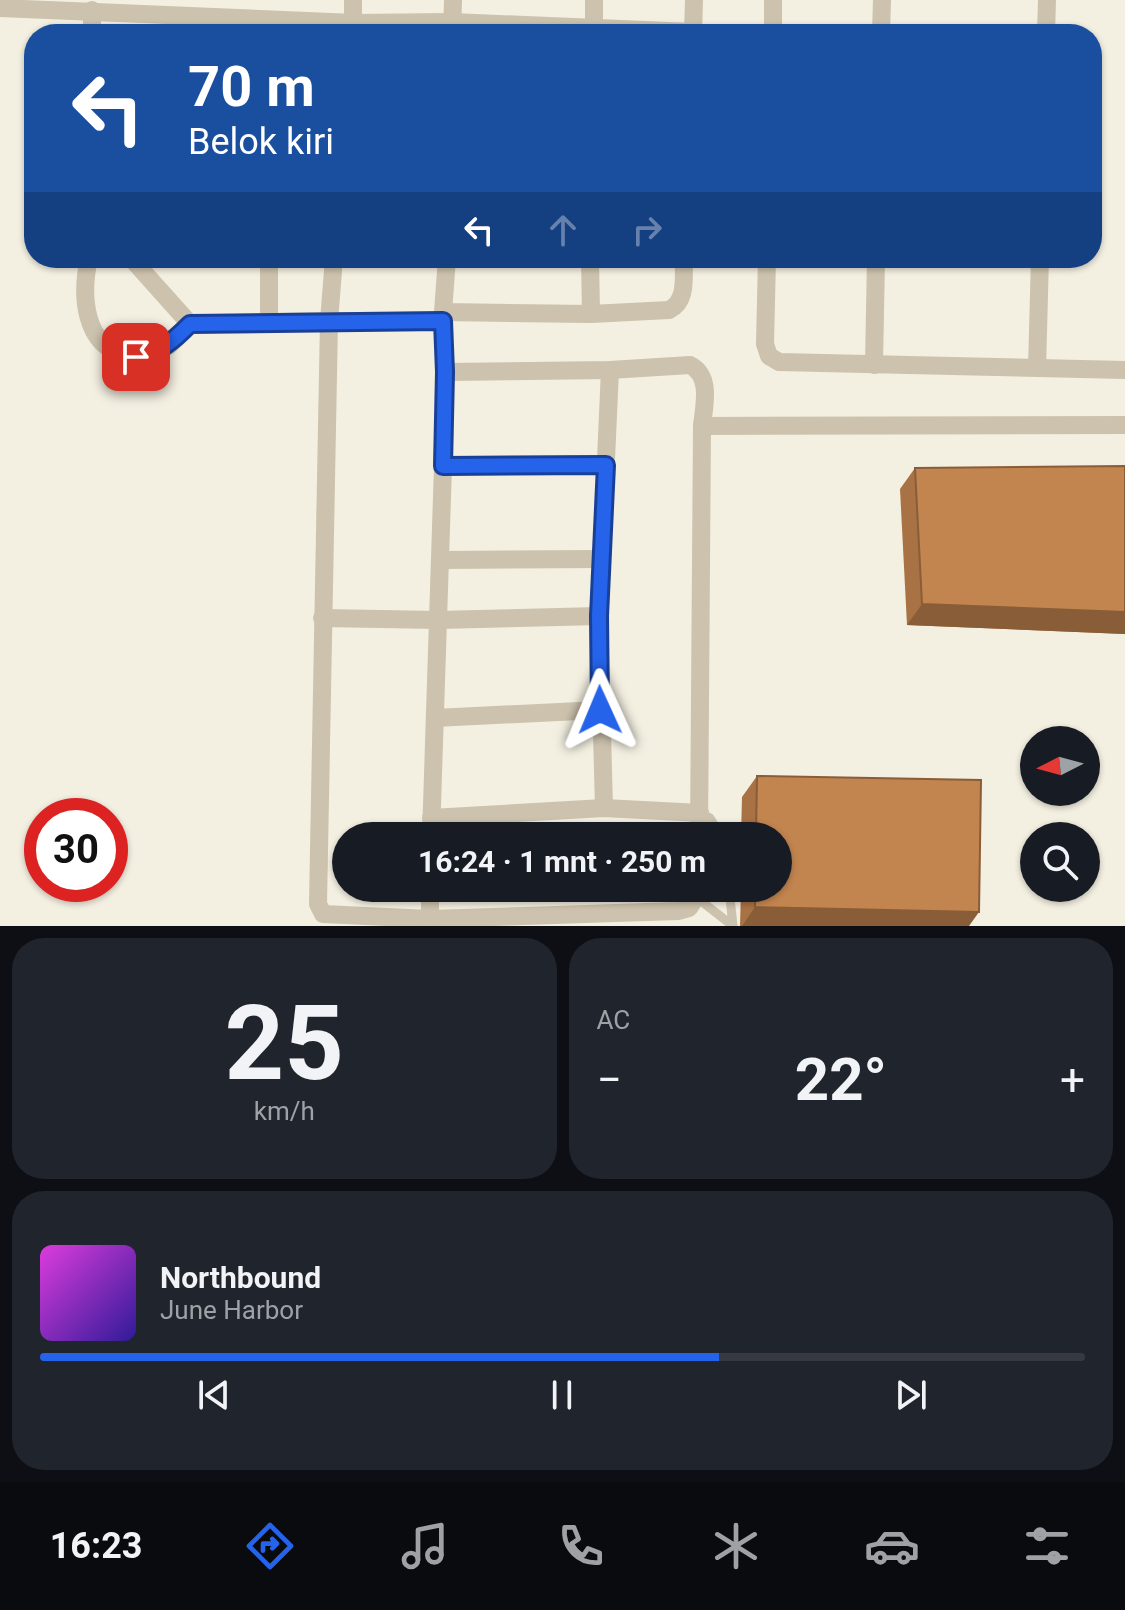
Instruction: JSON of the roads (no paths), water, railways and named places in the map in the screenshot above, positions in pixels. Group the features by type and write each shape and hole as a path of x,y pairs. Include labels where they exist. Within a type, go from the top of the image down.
{"street":[{"path":"353,0 353,24"},
{"path":"452,24 453,0"},
{"path":"594,0 595,24"},
{"path":"693,24 694,0"},
{"path":"773,0 773,24"},
{"path":"881,24 882,0"},
{"path":"1046,24 1047,0"},
{"path":"0,8 92,10 245,24"},
{"path":"92,10 92,24"},
{"path":"88,268 87,314 92,330 108,348 136,357 154,354 168,346 190,324 443,321 445,372 441,560 431,822"},
{"path":"140,268 190,324"},
{"path":"269,268 269,323"},
{"path":"333,268 329,321 322,618 320,909 327,916 430,919 678,911 689,908 692,902"},
{"path":"446,268 443,312 591,314 675,308 683,291 684,268"},
{"path":"590,268 591,314"},
{"path":"767,268 765,344 769,356 779,362 1125,370"},
{"path":"874,365 876,268"},
{"path":"1037,368 1040,268"},
{"path":"445,372 695,367 705,385 702,426 700,822"},
{"path":"604,808 599,616 610,370"},
{"path":"702,426 1125,425"},
{"path":"443,466 606,465"},
{"path":"441,560 602,559"},
{"path":"322,618 438,620 599,616"},
{"path":"435,718 600,710"},
{"path":"477,822 604,808 700,813"},
{"path":"430,902 430,919"}],"lane":[{"path":"700,813 712,822"},
{"path":"706,902 733,926 730,902"}]}
